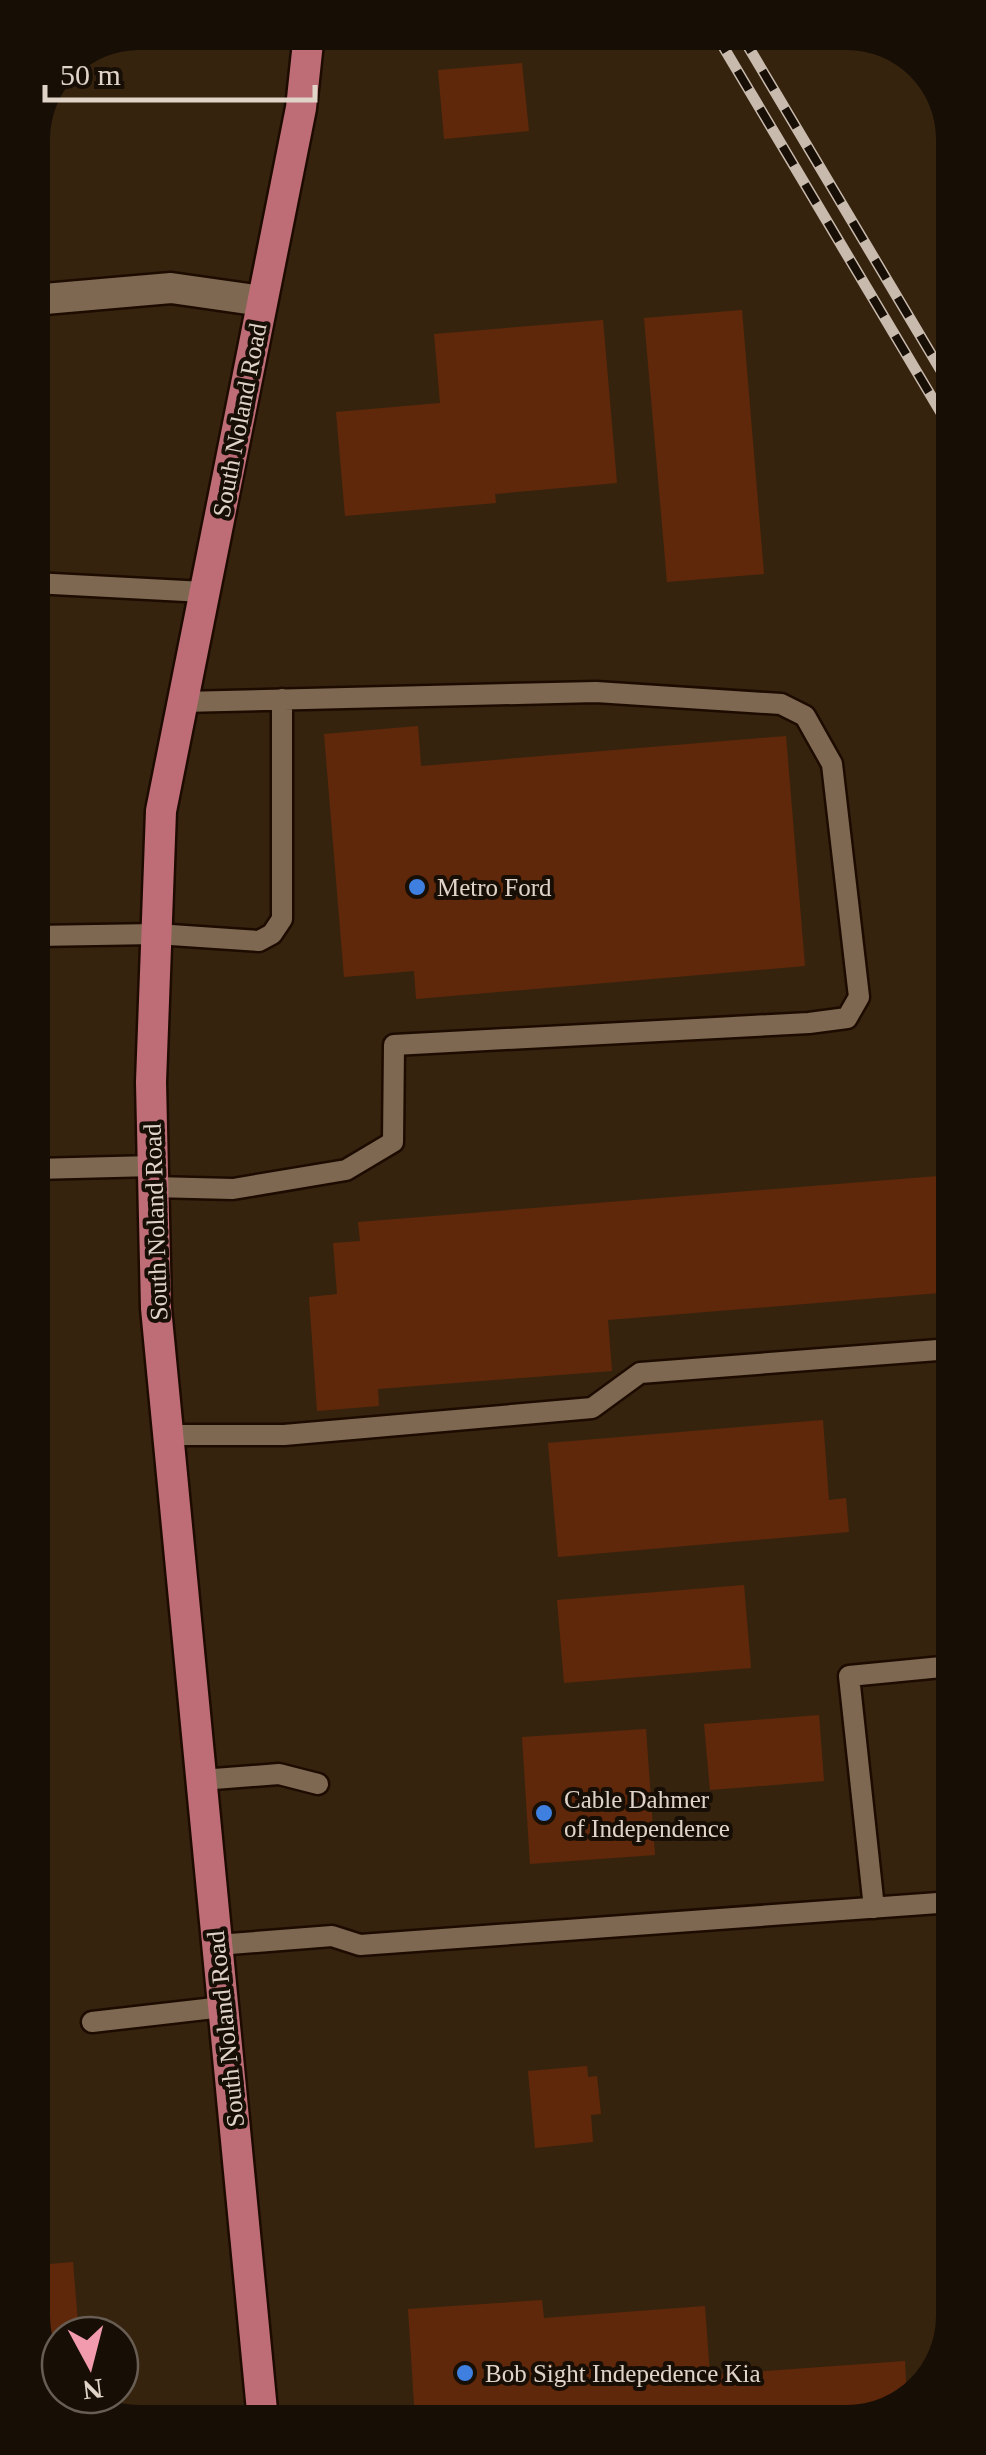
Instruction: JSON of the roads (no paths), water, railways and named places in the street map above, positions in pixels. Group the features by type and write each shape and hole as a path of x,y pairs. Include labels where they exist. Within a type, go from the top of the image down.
{"main road":[{"name":"South Noland Road","path":"260,2405 156,1308 153,1176 156,934 161,811 300,108 307,50"}],"street":[{"path":"50,299 171,288 262,301"}],"lane":[{"path":"50,584 204,592"},
{"path":"50,1170 153,1176 233,1189 346,1170 393,1142 394,1046 809,1023 847,1018 859,997 832,764 804,716 782,704 596,692 182,702"},
{"path":"50,936 156,934 259,940 272,934 282,919 282,699"},
{"path":"169,1435 284,1435 592,1408 640,1373 936,1349"},
{"path":"874,1908 849,1676 936,1668"},
{"path":"201,1780 279,1774 318,1784"},
{"path":"217,1945 332,1936 360,1945 936,1903"},
{"path":"92,2022 223,2006"}],"railway":[{"path":"725,50 936,404"},
{"path":"750,50 936,362"}],"place":[{"name":"Metro Ford","path":"417,887"},
{"name":"Cable Dahmer of Independence","path":"544,1813"},
{"name":"Bob Sight Indepedence Kia","path":"465,2373"}]}
